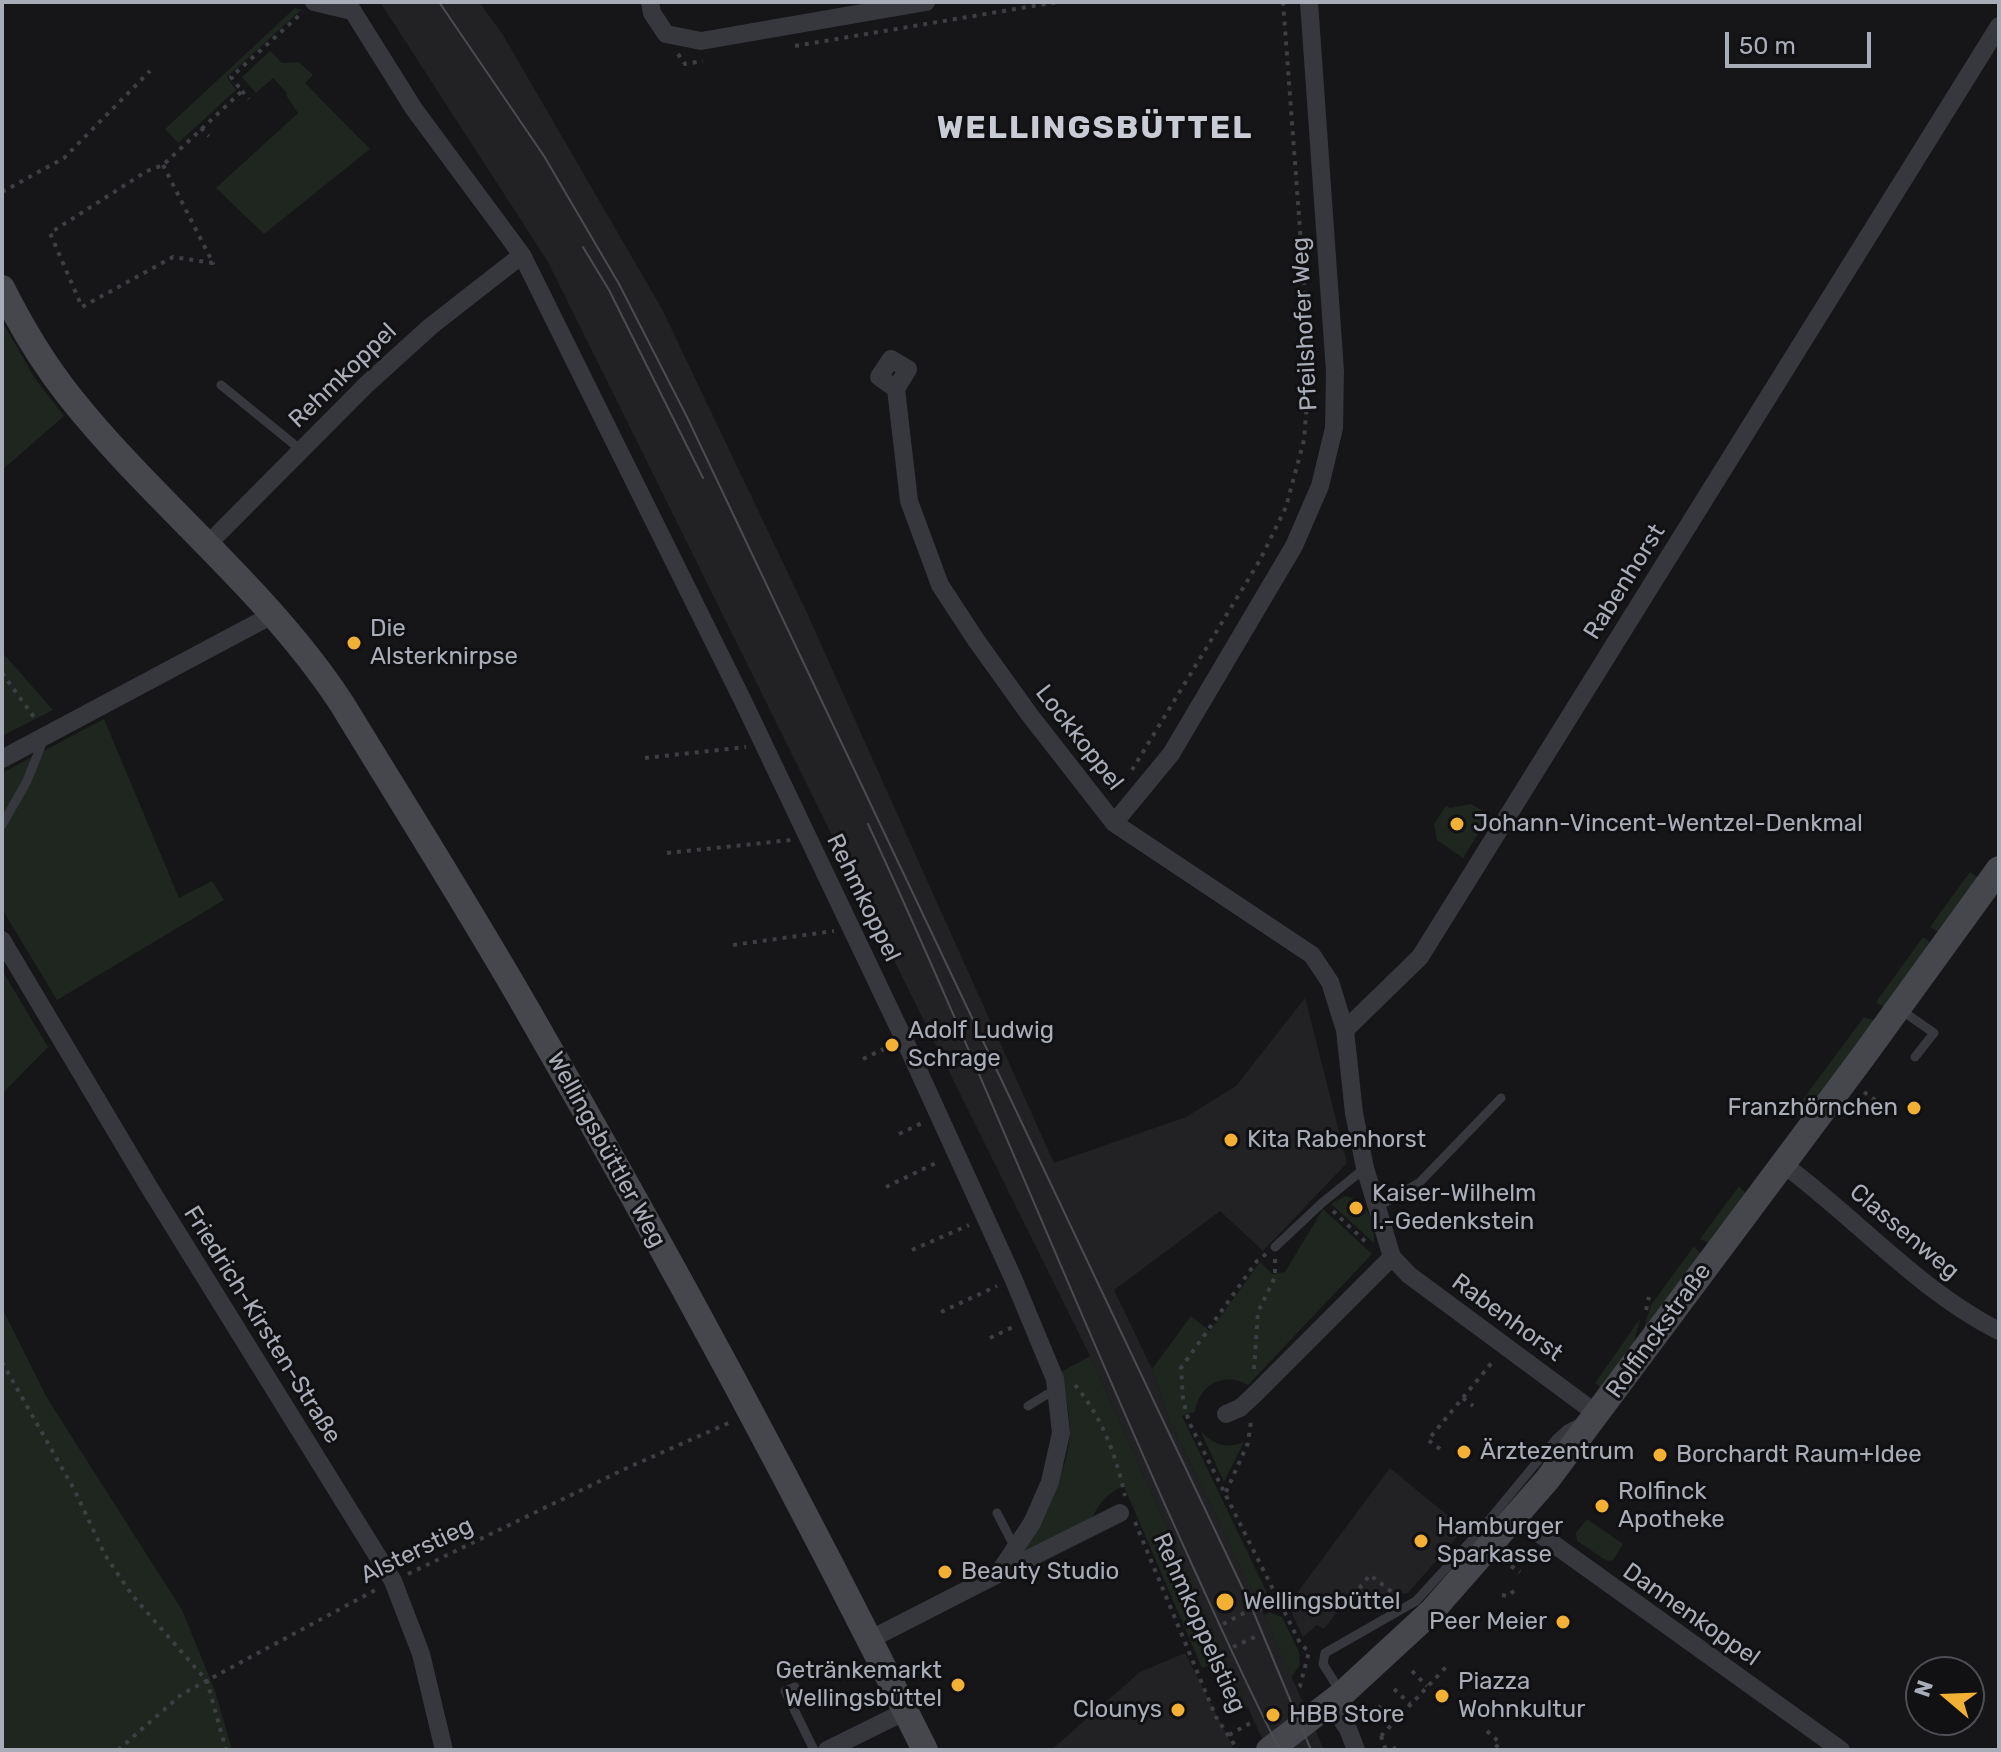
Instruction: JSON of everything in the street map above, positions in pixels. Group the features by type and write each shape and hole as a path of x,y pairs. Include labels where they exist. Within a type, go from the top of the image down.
{"main road":[{"name":"Wellingsbüttler Weg","path":"2,288 31,341 69,396 130,465 274,614 335,693 502,968 607,1150 750,1413 925,1750"},
{"name":"Rolfinckstraße","path":"1269,1750 1392,1649 1450,1592 1516,1517 1597,1414 1999,869"}],"street":[{"name":"Rehmkoppel","path":"314,2 349,6 414,109 522,255 764,745 904,1039 1013,1278 1051,1370 1061,1433 1050,1482 1032,1523 998,1574"},
{"path":"650,2 652,13 666,34 701,41 925,2"},
{"name":"Pfeilshofer Weg","path":"1114,823 1171,754 1294,546 1320,486 1334,428 1335,371 1309,2"},
{"name":"Rabenhorst","path":"1345,1030 1420,957 1999,26"},
{"name":"Rehmkoppel","path":"208,544 431,326 522,255"},
{"name":"Lockkoppel","path":"896,389 909,501 940,585 1029,714 1114,823 1312,955 1330,982 1345,1030"},
{"path":"2,759 274,614"},
{"name":"Friedrich-Kirsten-Straße","path":"2,940 149,1187 393,1581 421,1654 444,1750"},
{"path":"1226,1414 1240,1408 1253,1396 1390,1259 1365,1168 1354,1113 1345,1030"},
{"name":"Classenweg","path":"1783,1164 1939,1295 1972,1318 1999,1331"},
{"name":"Rabenhorst","path":"1390,1259 1597,1414"},
{"name":"Rehmkoppel","path":"869,1640 1127,1511"},
{"name":"Dannenkoppel","path":"1516,1517 1841,1750"},
{"path":"1336,1698 1356,1750"},
{"path":"827,1750 906,1711"}],"lane":[{"path":"221,385 301,450"},
{"path":"2,825 27,781 46,735"},
{"path":"1898,1008 1934,1033 1915,1057"},
{"path":"1377,1207 1419,1183 1501,1098"},
{"path":"1275,1247 1365,1168"},
{"path":"1028,1406 1056,1389"},
{"path":"1407,1607 1480,1531 1556,1439 1567,1429 1597,1414"},
{"path":"997,1513 1015,1548"},
{"path":"1336,1698 1323,1664 1325,1653 1387,1616 1450,1592"},
{"path":"795,1687 785,1691 814,1750"}],"path":[{"path":"249,99 231,77 314,2"},
{"path":"1128,776 1260,560 1286,507 1304,440 1310,364 1283,2"},
{"path":"2,192 64,158 150,71"},
{"path":"163,165 213,263 173,257 82,307 50,233 147,171 163,165 242,91"},
{"path":"201,128 209,136"},
{"path":"2,673 46,735"},
{"path":"645,758 764,745"},
{"path":"667,853 808,838"},
{"path":"733,945 852,929"},
{"path":"863,1059 904,1039"},
{"path":"1864,1092 1882,1105"},
{"path":"899,1134 939,1115"},
{"path":"886,1187 956,1153"},
{"path":"1323,1202 1390,1259"},
{"path":"912,1250 985,1217"},
{"path":"1226,1492 1248,1443 1258,1312 1275,1277 1275,1247"},
{"path":"1275,1247 1257,1261 1181,1368 1183,1400 1189,1422 1277,1599 1300,1643 1309,1652 1300,1686 1296,1690"},
{"path":"941,1312 1013,1278"},
{"path":"990,1338 1030,1320"},
{"path":"1440,1449 1428,1440 1505,1346"},
{"path":"2,1362 75,1491 105,1555 132,1595 207,1681 226,1750"},
{"name":"Rehmkoppelstieg","path":"1051,1370 1071,1379 1094,1407 1118,1465 1127,1511 1216,1717 1238,1750"},
{"path":"1463,1398 1473,1406"},
{"name":"Alsterstieg","path":"118,1750 182,1694 393,1581 627,1468 750,1413"},
{"path":"1511,1566 1520,1572"},
{"path":"1353,1596 1370,1575 1392,1592"},
{"path":"1502,1595 1508,1596 1517,1588"},
{"path":"1259,1610 1277,1599"},
{"path":"1223,1624 1246,1612"},
{"path":"1233,1647 1257,1636"},
{"path":"1381,1736 1446,1667"},
{"path":"1412,1671 1427,1686"},
{"path":"1394,1689 1410,1704"},
{"path":"1378,1706 1393,1721"},
{"path":"1229,1735 1254,1721"},
{"path":"1487,1731 1500,1743 1493,1750"},
{"path":"1370,1733 1381,1736"},
{"path":"1381,1736 1386,1750"},
{"path":"1379,1750 1383,1743"}],"shaded area":[{"path":"380,2 479,2 503,35 662,309 807,613 1054,1163 1186,1117 1236,1086 1305,998 1347,1163 1263,1251 1220,1211 1114,1290 1152,1369 1170,1421 1264,1615 1324,1750 1267,1750 1090,1356 548,262"},
{"path":"295,8 301,10 227,77 236,90 178,143 165,129"},
{"path":"270,51 282,63 299,62 313,75 305,83 370,149 264,234 216,188 298,113 287,93 273,78 256,93 242,77"},
{"path":"2,321 34,377 64,416 2,470"},
{"path":"2,652 53,710 2,736"},
{"path":"104,719 179,898 212,881 224,900 57,1000 2,909 2,773"},
{"path":"1471,804 1490,815 1463,858 1437,840 1434,824 1446,806"},
{"path":"1970,872 1977,877 1940,933 1930,927"},
{"path":"1923,937 1930,942 1886,1009 1876,1002"},
{"path":"2,970 48,1047 2,1094"},
{"path":"1864,1017 1873,1020 1874,1024 1803,1120 1792,1114"},
{"path":"1739,1186 1747,1195 1710,1244 1700,1239"},
{"path":"1345,1196 1359,1202 1368,1213 1374,1243 1331,1204"},
{"path":"1323,1209 1372,1254 1248,1385 1230,1380 1214,1383 1201,1394 1195,1412 1182,1416 1267,1593 1259,1605 1170,1421 1152,1369 1191,1316 1210,1331 1260,1262 1272,1274 1285,1272"},
{"path":"1694,1246 1701,1255 1640,1340 1651,1305"},
{"path":"2,1308 47,1398 182,1610 215,1691 232,1750 2,1750"},
{"path":"1640,1319 1633,1345 1600,1387 1595,1383"},
{"path":"1090,1356 1248,1708 1236,1706 1220,1671 1219,1661 1202,1668 1124,1486 1103,1500 1090,1522 1022,1553 1052,1495 1068,1449 1069,1418 1061,1372"},
{"path":"1200,1430 1220,1444 1244,1442 1224,1482"},
{"path":"1390,1468 1464,1529 1408,1593 1378,1598 1378,1593 1364,1595 1337,1612 1324,1629 1317,1625 1303,1637 1288,1605"},
{"path":"1587,1519 1623,1544 1613,1560 1607,1561 1577,1541 1576,1533"},
{"path":"1269,1612 1282,1617 1299,1652 1300,1665 1291,1677 1264,1615"},
{"path":"1185,1653 1233,1747 1227,1750 1051,1750 1140,1672"}],"tram line":[{"path":"439,2 544,156 619,284 687,417 1251,1606 1311,1750"},
{"path":"583,247 609,290 703,478"},
{"path":"868,824 1152,1476 1280,1750"}],"place":[{"name":"Die Alsterknirpse","path":"354,643"},
{"name":"Johann-Vincent-Wentzel-Denkmal","path":"1457,824"},
{"name":"Adolf Ludwig Schrage","path":"892,1045"},
{"name":"Franzhörnchen","path":"1914,1108"},
{"name":"Kita Rabenhorst","path":"1231,1140"},
{"name":"Kaiser-Wilhelm I.-Gedenkstein","path":"1356,1208"},
{"name":"Ärztezentrum","path":"1464,1452"},
{"name":"Borchardt Raum+Idee","path":"1660,1455"},
{"name":"Rolfinck Apotheke","path":"1602,1506"},
{"name":"Hamburger Sparkasse","path":"1421,1541"},
{"name":"Beauty Studio","path":"945,1572"},
{"name":"Wellingsbüttel","path":"1225,1602"},
{"name":"Peer Meier","path":"1563,1622"},
{"name":"Getränkemarkt Wellingsbüttel","path":"958,1685"},
{"name":"Piazza Wohnkultur","path":"1442,1696"},
{"name":"Clounys","path":"1178,1710"},
{"name":"HBB Store","path":"1273,1715"}],"district":[{"name":"WELLINGSBÜTTEL","path":"1095,129"}]}
